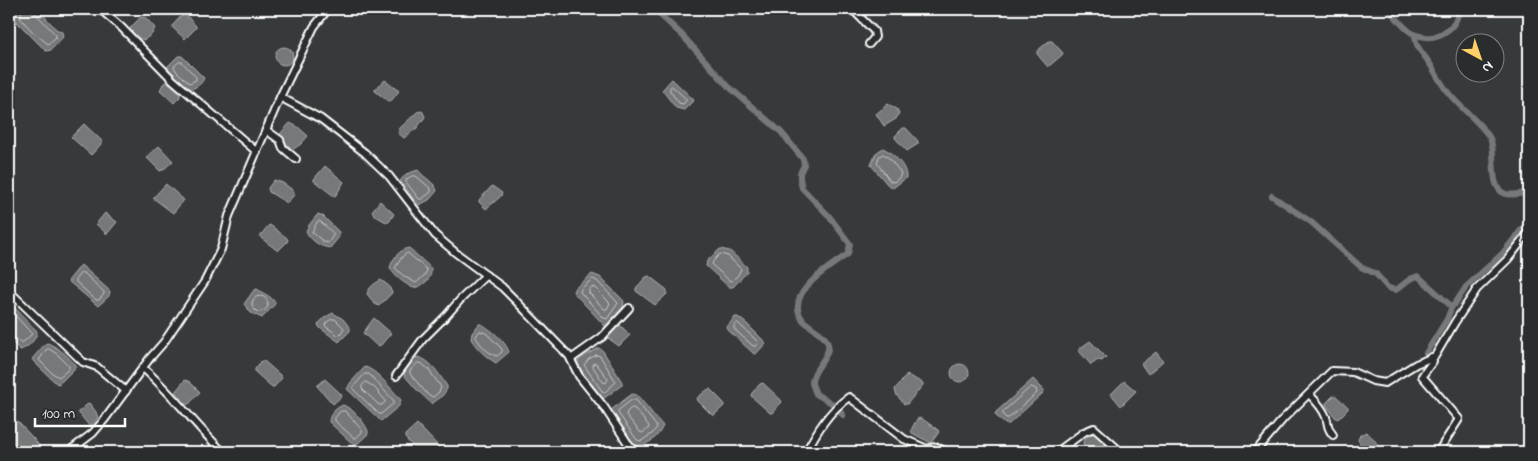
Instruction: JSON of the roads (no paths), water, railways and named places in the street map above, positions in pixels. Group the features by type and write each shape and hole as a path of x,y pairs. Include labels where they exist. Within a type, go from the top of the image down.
{"street":[{"path":"100,9 121,27 173,80 256,152"},
{"path":"68,452 93,433 169,335 205,281 221,249 229,216 280,97 314,27 328,9"},
{"path":"852,9 875,35 868,44"},
{"path":"858,15 866,9"},
{"path":"280,97 321,119 365,153 389,176 435,235 512,296 571,359 579,376 636,452"},
{"path":"266,130 280,140 286,151 296,158"},
{"path":"1256,452 1284,418 1332,371 1353,372 1373,381 1386,383 1416,364 1435,356 1477,289 1508,259 1529,232"},
{"path":"396,376 423,339 486,275"},
{"path":"9,291 83,362 97,368 126,391"},
{"path":"571,359 602,337 629,308"},
{"path":"1432,357 1433,361 1422,376 1459,420 1438,452"},
{"path":"143,368 162,384 223,452"},
{"path":"1309,394 1324,413 1327,419 1326,426 1332,435"},
{"path":"806,452 821,425 849,397 904,439 927,449 936,447 948,452"},
{"path":"1057,452 1084,432 1094,428 1121,452"}],"water":[{"path":"19,9 38,9 56,29 62,32 63,37 51,50 46,51 14,19 14,14"},
{"path":"182,15 186,15 196,26 185,39 173,28 173,25"},
{"path":"141,17 146,18 155,28 152,34 144,40 136,37 130,30"},
{"path":"1049,41 1052,41 1063,53 1048,67 1037,54 1037,51"},
{"path":"284,47 290,50 293,56 290,62 284,65 278,62 275,56 278,50"},
{"path":"178,56 182,56 204,78 198,86 188,89 167,69"},
{"path":"672,79 694,100 684,110 676,108 662,90"},
{"path":"385,80 399,91 389,102 375,91"},
{"path":"167,82 175,86 180,93 180,97 174,103 160,90 163,84"},
{"path":"888,104 897,109 899,113 896,119 884,126 876,114"},
{"path":"421,111 425,117 417,128 404,138 398,133 399,129 417,112"},
{"path":"290,123 308,136 292,150 279,135"},
{"path":"84,124 103,142 91,155 71,137"},
{"path":"903,128 906,128 918,141 918,144 907,151 895,138"},
{"path":"159,146 173,161 160,171 146,157"},
{"path":"883,148 899,160 906,173 906,178 893,188 887,184 871,165 876,153"},
{"path":"325,166 344,182 334,196 314,181"},
{"path":"418,170 434,185 437,191 429,200 419,205 400,181 406,174"},
{"path":"274,180 283,183 294,191 294,195 287,203 269,192 268,188"},
{"path":"166,184 184,200 173,213 153,198"},
{"path":"492,186 502,193 486,209 479,200"},
{"path":"380,201 394,214 389,222 374,215 372,211"},
{"path":"105,213 117,222 107,234 96,224"},
{"path":"318,214 323,216 339,232 339,237 330,248 316,242 306,231"},
{"path":"270,225 287,238 288,241 278,251 260,236"},
{"path":"409,248 431,268 429,278 420,286 413,288 400,280 390,268 397,255"},
{"path":"720,249 730,251 747,267 747,272 733,287 729,287 706,266 707,261"},
{"path":"81,265 110,291 109,296 98,306 68,281"},
{"path":"592,274 600,277 624,301 623,307 607,326 573,292"},
{"path":"649,276 667,290 667,294 655,305 636,291 636,288"},
{"path":"381,280 389,286 392,293 379,306 367,294 372,286"},
{"path":"257,289 276,303 262,318 251,313 244,304 254,290"},
{"path":"12,307 37,331 32,343 20,350 9,339 9,310"},
{"path":"333,313 343,319 350,328 350,331 339,342 318,325 324,318"},
{"path":"735,317 738,317 747,324 766,343 756,354 728,330 727,327"},
{"path":"374,318 391,333 381,345 377,346 363,333"},
{"path":"479,324 482,324 494,333 509,352 496,363 482,352 471,339 472,333"},
{"path":"619,324 630,335 619,346 608,338 608,335"},
{"path":"1090,341 1106,357 1102,361 1098,360 1091,365 1079,351"},
{"path":"48,343 64,353 76,367 57,384 32,359"},
{"path":"599,348 603,351 622,382 622,385 603,399 578,366 578,361"},
{"path":"1156,352 1163,361 1148,374 1141,364"},
{"path":"417,357 431,364 447,386 443,395 432,404 404,375 406,368"},
{"path":"261,361 264,361 282,378 274,387 255,372"},
{"path":"956,364 964,364 969,369 967,380 956,382 951,377 951,369"},
{"path":"365,367 380,376 401,400 399,406 381,421 347,389"},
{"path":"907,375 923,383 923,385 907,404 904,404 896,394 895,389"},
{"path":"325,379 342,396 333,404 317,386"},
{"path":"1033,379 1044,392 1009,424 1005,424 995,415 996,412"},
{"path":"185,380 190,382 200,392 189,404 185,404 175,392"},
{"path":"1124,381 1136,391 1121,406 1111,394"},
{"path":"763,383 782,402 772,413 751,396 760,384"},
{"path":"710,389 724,403 724,406 713,416 697,398"},
{"path":"632,394 637,395 663,426 653,439 646,444 638,446 634,444 611,410"},
{"path":"1333,396 1336,396 1348,407 1338,419 1326,405"},
{"path":"89,403 98,418 90,427 78,412"},
{"path":"343,405 351,409 358,416 368,431 368,434 355,446 329,422 333,412"},
{"path":"921,418 939,432 931,443 912,433 911,430 917,419"},
{"path":"17,421 44,452 20,452 9,439 9,427"},
{"path":"417,424 444,452 428,452 424,448 418,452 405,438 405,435"},
{"path":"1366,432 1374,439 1378,446 1377,452 1365,452 1358,440 1360,435"},
{"path":"1092,433 1101,436 1107,444 1099,452 1091,452 1083,444 1083,441"}],"waterway":[{"path":"654,9 682,35 728,86 781,132 803,159 804,165 800,173 802,188 829,216 850,244 848,254 811,282 799,300 798,310 803,320 821,334 828,344 827,353 813,378 812,383 816,394 833,404 843,415"},
{"path":"1388,9 1410,32 1429,37 1436,36 1449,29 1454,23 1459,9"},
{"path":"1415,35 1418,46 1445,88 1488,135 1493,150 1494,177 1500,190 1509,195 1529,193"},
{"path":"1272,196 1311,222 1361,267 1376,274 1388,288 1396,290 1410,279 1418,276 1451,306 1454,305 1466,287 1502,254 1529,220"},
{"path":"1426,353 1447,319 1452,306"}]}
